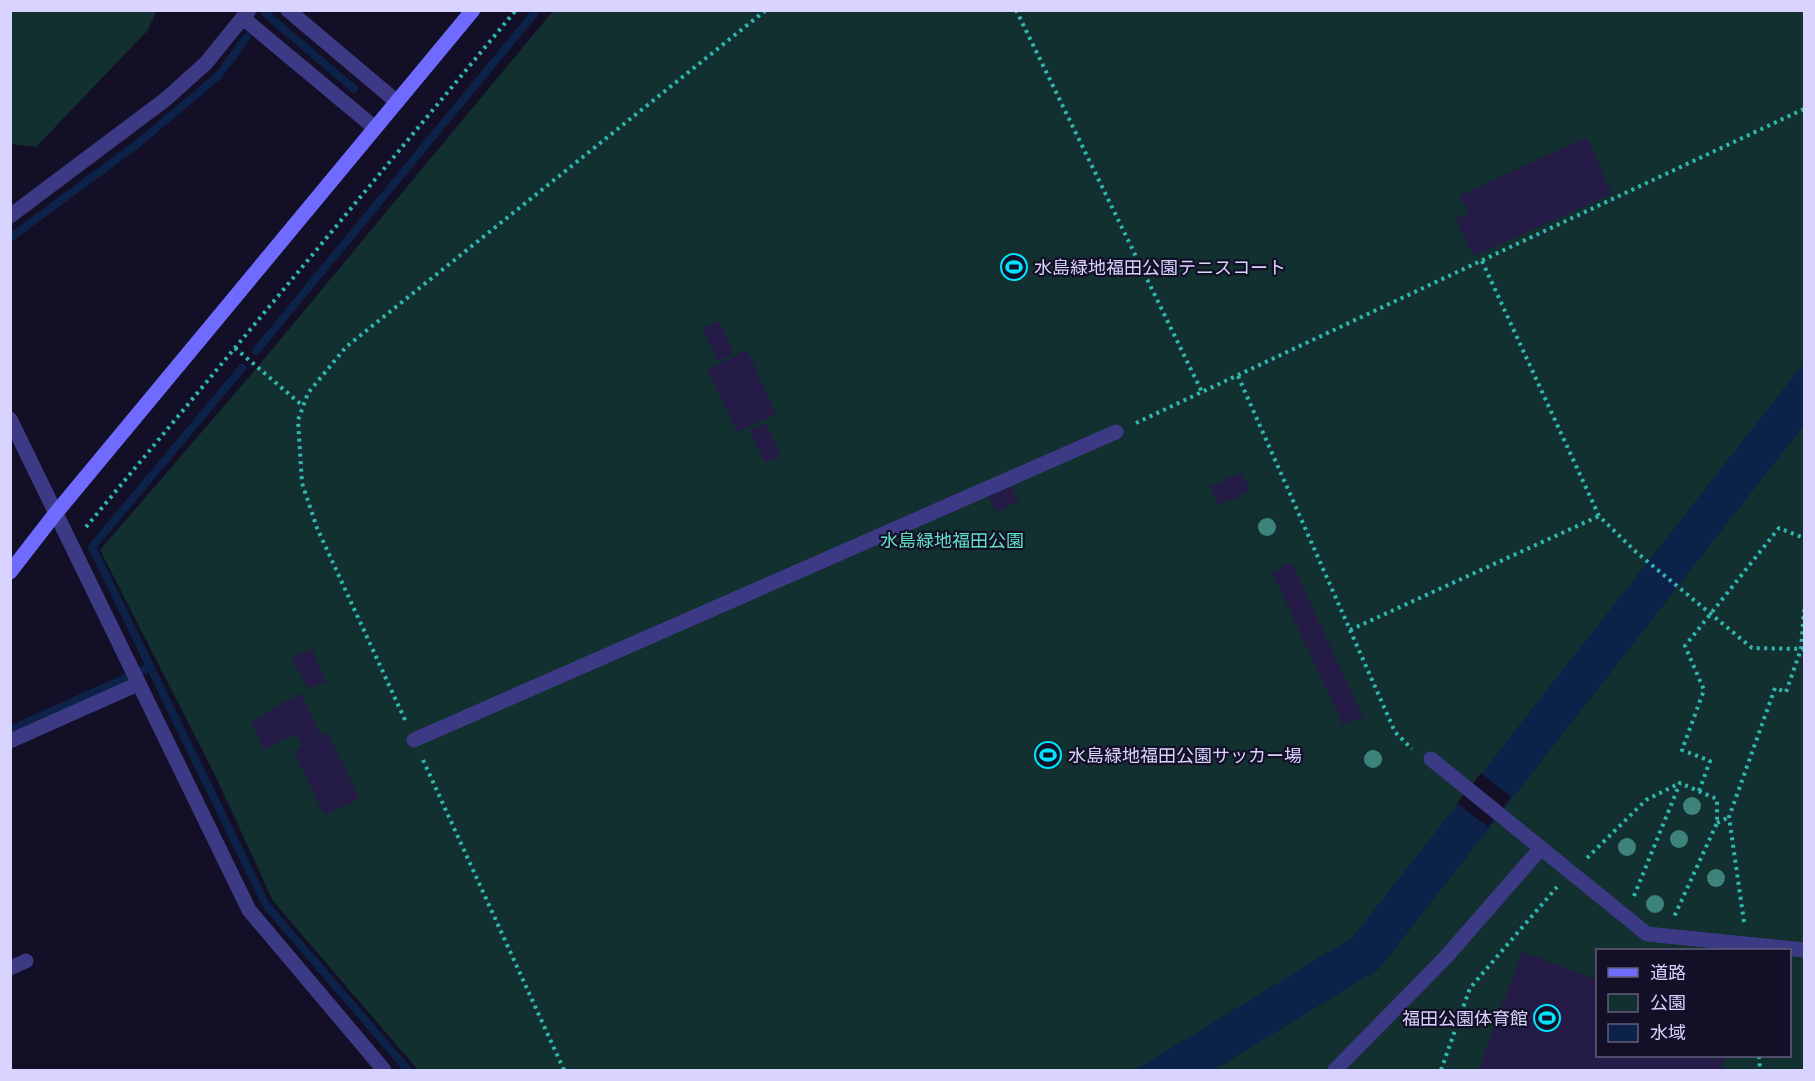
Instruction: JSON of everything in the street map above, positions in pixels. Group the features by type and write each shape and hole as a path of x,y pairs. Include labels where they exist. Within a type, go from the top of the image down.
{"street":[{"path":"288,10 397,102"},
{"path":"10,572 55,514 473,10"},
{"path":"10,216 166,99 206,63 246,14 375,128"},
{"path":"10,419 249,910 384,1071"},
{"path":"414,740 1116,432"},
{"path":"10,741 135,677"},
{"path":"1431,759 1647,934 1804,950"},
{"path":"1335,1071 1446,957 1541,848"},
{"path":"10,968 27,961"}],"path":[{"path":"71,545 516,10"},
{"path":"564,1071 317,528 302,483 298,420 308,393 346,346 766,10"},
{"path":"1016,10 1202,392"},
{"path":"1116,432 1804,109"},
{"path":"1482,261 1599,516 1643,558 1752,648 1803,649"},
{"path":"235,348 303,406"},
{"path":"1238,376 1395,732 1412,748 1431,759"},
{"path":"1350,630 1599,516"},
{"path":"1699,791 1710,761 1682,750 1704,690 1685,646 1779,528 1804,538"},
{"path":"1732,923 1744,924 1729,817 1775,688 1786,692 1803,649 1804,610"},
{"path":"1632,902 1680,783"},
{"path":"1584,861 1646,800 1680,783 1717,799 1717,823 1672,921 1684,922"},
{"path":"1717,823 1729,817"},
{"path":"1577,854 1592,868"},
{"path":"1441,1071 1470,988 1570,872"}],"green space":[{"path":"11,10 157,11 147,31 36,147 11,144"},
{"name":"水島緑地福田公園","path":"553,11 1804,11 1804,1070 418,1070 273,901 214,773 100,550 250,376"}],"water":[{"path":"1804,363 1804,425 1379,969 1214,1070 1135,1070 1353,937"}],"pier":[{"path":"1481,773 1511,797 1488,827 1457,803"}],"building":[{"path":"1587,137 1612,194 1474,256 1455,219 1470,213 1459,196"},
{"path":"719,321 734,353 718,361 702,329"},
{"path":"747,350 776,414 737,432 707,369"},
{"path":"766,423 781,456 765,463 749,431"},
{"path":"1242,472 1250,491 1219,505 1210,487"},
{"path":"1010,483 1019,501 996,512 987,494"},
{"path":"1292,563 1363,717 1343,725 1272,572"},
{"path":"312,649 326,682 308,688 291,658"},
{"path":"301,693 321,736 327,732 360,799 324,815 294,752 302,747 295,734 264,750 251,722"},
{"name":"福田公園体育館","path":"1522,952 1596,979 1596,1057 1726,1057 1721,1070 1478,1070"}],"waterway":[{"path":"256,351 537,10"},
{"path":"265,13 354,89"},
{"path":"10,238 136,145 218,76 247,37"},
{"path":"242,368 92,547 266,905 408,1070"},
{"path":"10,730 150,667"}],"place":[{"name":"水島緑地福田公園テニスコート","path":"1014,267"},
{"name":"水島緑地福田公園サッカー場","path":"1048,755"},
{"name":"福田公園体育館","path":"1547,1018"}]}
